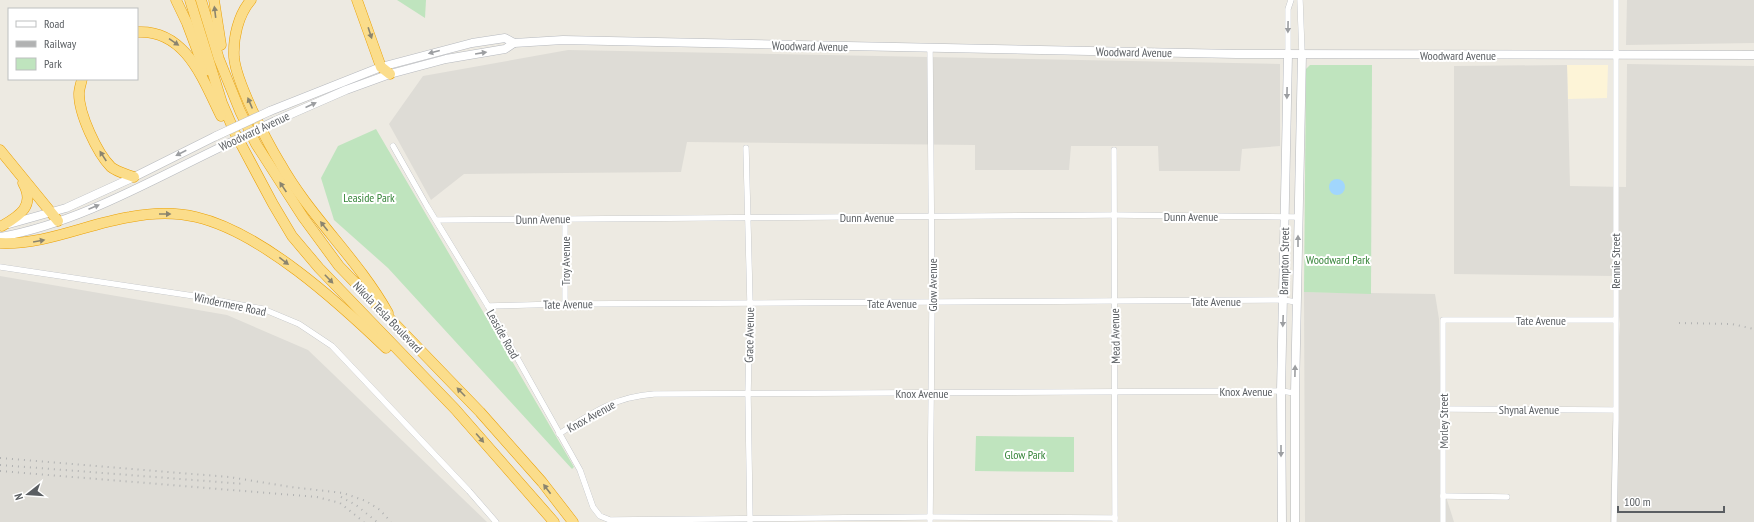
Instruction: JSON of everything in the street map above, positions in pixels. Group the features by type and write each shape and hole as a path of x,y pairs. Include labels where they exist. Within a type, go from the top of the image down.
{"highway":[{"path":"176,0 188,23 206,72 222,103"},
{"path":"190,0 222,103"},
{"path":"201,0 232,92"},
{"path":"214,0 222,51 232,92"},
{"path":"251,0 242,14 237,28 234,58 251,106 280,164 311,209 376,292 395,326"},
{"path":"357,0 381,67 390,74"},
{"path":"138,32 162,34 183,48 200,74 249,170 273,204"},
{"path":"82,80 79,95 81,108 85,121 102,157 113,168 134,177"},
{"name":"Nikola Tesla Boulevard","path":"232,92 256,144 303,217 339,266 395,326 480,412 542,482 572,521"},
{"name":"Nikola Tesla Boulevard","path":"222,103 235,133 292,236 319,268 454,409 554,522"},
{"path":"0,150 17,173 58,221"},
{"path":"1,226 22,213 25,208 27,195 26,188 17,173"},
{"path":"0,243 21,244 40,241 112,221 147,215 189,216 216,223 235,231 273,253 324,292 422,383 454,409"}],"main road":[{"name":"Woodward Avenue","path":"1,226 66,208 134,177 270,111 381,67 472,42 505,38 514,43"},
{"name":"Woodward Avenue","path":"0,237 20,233 58,221 98,206 275,121 346,90 390,74 446,59 505,49 514,43 563,40 1288,54 1754,55"},
{"name":"Brampton Street","path":"1282,522 1281,391 1288,54"},
{"name":"Brampton Street","path":"1294,522 1296,302 1302,54"}],"street":[{"name":"Brampton Street","path":"1288,54 1288,9 1291,0"},
{"name":"Brampton Street","path":"1300,0 1302,54"},
{"name":"Rennie Street","path":"1614,522 1616,0"},
{"name":"Glow Avenue","path":"930,48 932,216 930,520"},
{"name":"Leaside Road","path":"393,146 488,306 580,470 593,507 600,516 610,520 750,521"},
{"name":"Grace Avenue","path":"746,148 750,303 748,394 750,521"},
{"name":"Mead Avenue","path":"1114,150 1115,520"},
{"name":"Dunn Avenue","path":"437,220 1114,215 1298,217"},
{"name":"Troy Avenue","path":"565,218 565,304"},
{"name":"Windermere Road","path":"0,267 194,296 262,309 299,324 332,346 469,491 496,522"},
{"name":"Tate Avenue","path":"488,306 565,304 1284,300 1296,302"},
{"name":"Tate Avenue","path":"1443,320 1615,320"},
{"name":"Morley Street","path":"1443,320 1443,522"},
{"name":"Knox Avenue","path":"559,434 609,404 633,396 654,394 1115,391 1281,391 1295,393"},
{"name":"Shynal Avenue","path":"1443,409 1615,410"},
{"path":"1443,496 1506,497"},
{"path":"750,521 1115,520"}],"shaded area":[{"path":"1627,0 1754,0 1754,43 1626,45"},
{"path":"568,50 1280,64 1280,146 1242,149 1240,171 1159,171 1158,146 1071,146 1069,170 975,170 975,145 687,142 681,172 464,174 431,200 389,124 423,76"},
{"path":"1627,64 1754,66 1754,522 1610,522 1613,410 1620,324 1614,276 1454,274 1454,66 1567,65 1570,186 1626,187"},
{"path":"1567,65 1608,65 1607,98 1568,99"},
{"path":"0,276 227,315 308,350 487,522 0,522"},
{"path":"1304,292 1435,294 1439,319 1442,484 1454,522 1305,522"}],"green space":[{"path":"397,0 426,0 425,18"},
{"name":"Woodward Park","path":"1310,65 1372,65 1371,294 1304,292 1306,69"},
{"name":"Leaside Park","path":"376,129 574,467 572,469 388,268 334,220 321,178 338,146"},
{"name":"Glow Park","path":"976,436 1074,437 1074,472 975,471"}],"water":[{"path":"1337,179 1344,184 1345,187 1340,194 1337,195 1330,190 1329,187 1334,180"}],"railway":[{"path":"1679,323 1732,324 1754,329"},
{"path":"0,458 229,477 291,487 343,493 366,501 380,510 391,522"},
{"path":"0,465 245,484"},
{"path":"0,471 317,497 340,503 364,522"},
{"path":"341,497 356,505 377,522"}]}
